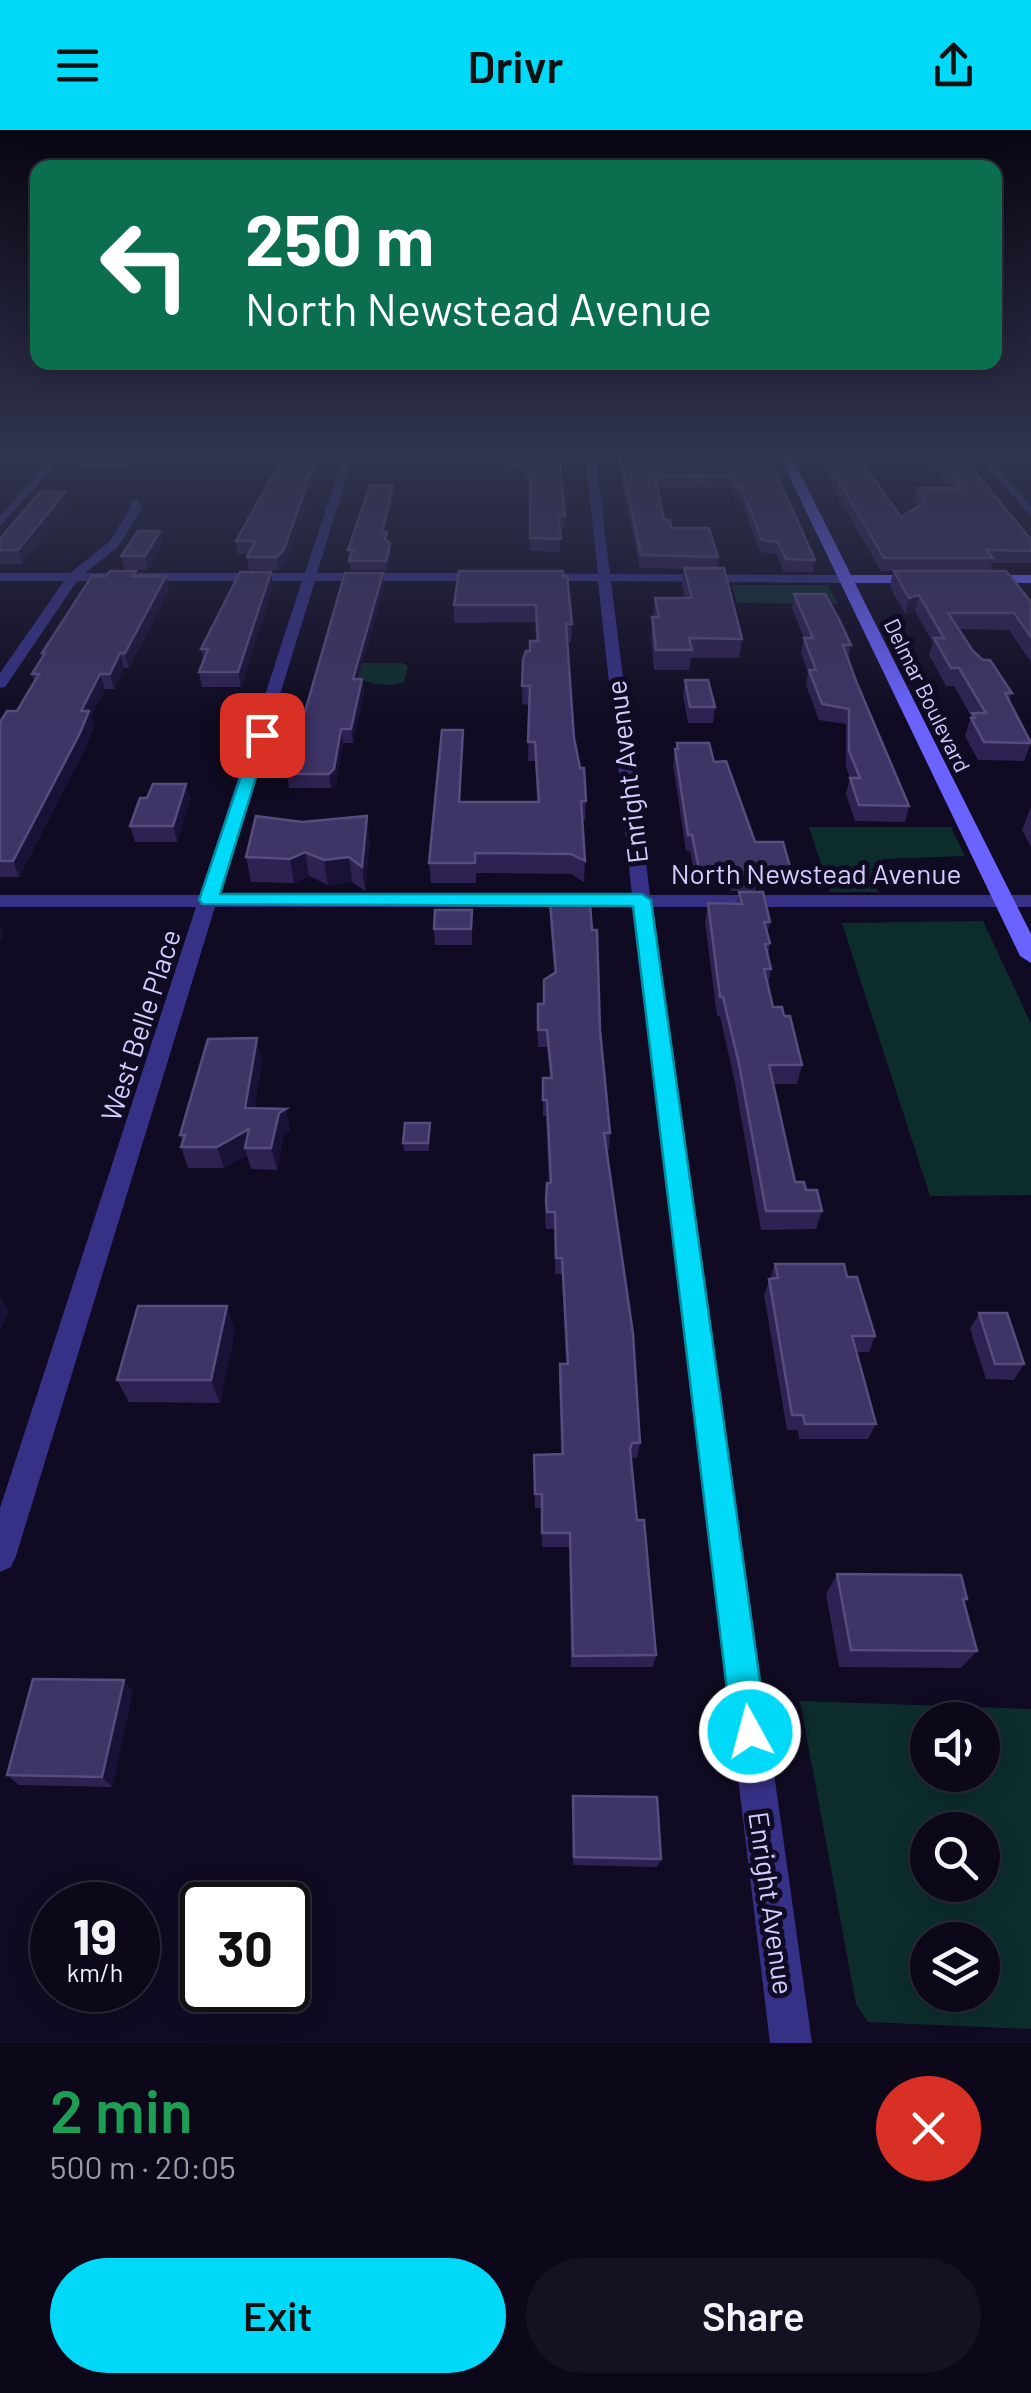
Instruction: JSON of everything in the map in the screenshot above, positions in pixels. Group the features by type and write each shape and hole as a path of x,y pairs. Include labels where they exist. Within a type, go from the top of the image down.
{"main road":[{"name":"Delmar Boulevard","path":"828,542 1031,956"},
{"path":"846,579 950,580"},
{"path":"968,580 1031,579"}],"street":[{"path":"0,684 73,578 115,542"},
{"name":"West Belle Place","path":"0,1556 322,542"},
{"name":"Enright Avenue","path":"600,542 642,900 791,2043"},
{"path":"0,577 497,577"},
{"path":"532,577 846,579"},
{"name":"North Newstead Avenue","path":"0,901 1031,901"}],"green space":[{"path":"732,585 828,585 838,604 737,603"},
{"path":"330,663 408,666 404,682 384,685 357,678"},
{"path":"809,827 951,827 965,856 883,859 886,869 871,869 878,892 830,892"},
{"path":"983,921 1031,1024 1031,1195 930,1196 842,923"},
{"path":"800,1701 910,1705 910,1792 1000,1792 1000,1708 1031,1709 1031,2029 868,2022 856,2004"}],"building":[{"path":"0,542 24,542 18,550 0,550"},
{"path":"130,542 153,542 145,556 121,556"},
{"path":"254,542 286,542 277,557 247,557"},
{"path":"351,542 390,544 386,561 349,561 353,550 348,550"},
{"path":"638,542 713,542 718,557 641,555"},
{"path":"778,542 807,542 815,560 786,559"},
{"path":"875,542 1031,542 1031,551 987,550 993,558 884,558"},
{"path":"684,568 724,568 742,639 689,638 692,650 656,650 652,617 659,617 655,598 692,598"},
{"path":"110,571 166,576 125,653 120,653 110,674 100,674 81,711 89,711 80,733 13,861 0,861 0,722 7,711 17,711 39,674 32,674 42,653 92,576 106,576"},
{"path":"459,571 563,571 563,576 567,576 572,624 566,624 574,738 580,768 584,768 586,801 581,801 585,861 571,854 475,853 475,863 429,863 442,730 463,730 459,802 539,802 535,742 528,742 530,686 522,686 523,659 526,651 530,651 530,641 538,641 536,605 454,605"},
{"path":"894,571 1006,571 1031,602 1031,637 1014,613 948,613 973,651 983,660 990,660 1012,693 1005,693 1031,743 984,742 971,718 975,718 972,713 986,713 959,668 951,668 934,638 944,638 919,595 909,598"},
{"path":"240,572 271,572 238,672 199,672 208,649 201,649"},
{"path":"345,573 383,573 353,679 362,679 351,729 341,729 334,769 329,774 287,774"},
{"path":"794,594 825,594 839,619 851,645 843,645 856,681 909,806 859,805 850,778 860,778 849,751 849,709 822,704 809,670 816,670 804,638 813,638"},
{"path":"685,680 708,680 715,707 690,707"},
{"path":"677,743 709,743 714,762 726,761 755,842 783,842 790,867 756,867 758,875 734,875 732,869 699,869 692,835 688,835"},
{"path":"153,784 186,784 173,826 130,826 140,798 147,798"},
{"path":"256,816 302,822 367,816 362,867 349,857 324,860 305,852 290,859 246,857"},
{"path":"739,892 763,892 770,922 764,922 771,969 764,969 773,1007 782,1007 784,1016 790,1016 802,1065 769,1065 795,1182 804,1182 806,1190 817,1190 822,1211 766,1211 739,1064 720,997 708,903 742,904"},
{"path":"550,903 590,904 592,930 597,930 600,1030 610,1133 604,1133 633,1334 640,1443 632,1443 630,1449 637,1520 644,1520 656,1655 573,1656 570,1533 542,1533 542,1494 535,1494 534,1455 563,1454 560,1364 568,1364 562,1258 556,1258 555,1212 547,1212 546,1201 547,1183 551,1183 543,1078 552,1078 547,1030 538,1030 538,1004 544,1004 544,980 556,972"},
{"path":"435,910 472,910 471,929 434,929"},
{"path":"257,1038 245,1108 286,1109 279,1113 271,1148 245,1148 249,1129 217,1147 181,1147 185,1135 180,1135 208,1039"},
{"path":"405,1123 430,1123 428,1143 403,1143"},
{"path":"775,1264 844,1264 847,1277 857,1277 875,1336 852,1336 876,1424 805,1424 803,1415 792,1415 769,1279 778,1278"},
{"path":"138,1306 227,1306 211,1380 117,1380"},
{"path":"979,1313 1007,1313 1024,1364 995,1364"},
{"path":"837,1574 961,1575 977,1651 851,1650"},
{"path":"33,1679 124,1680 102,1777 7,1775"},
{"path":"573,1796 657,1797 661,1859 574,1857"}],"route":[{"path":"262,735 208,900 642,900 750,1732"}]}
